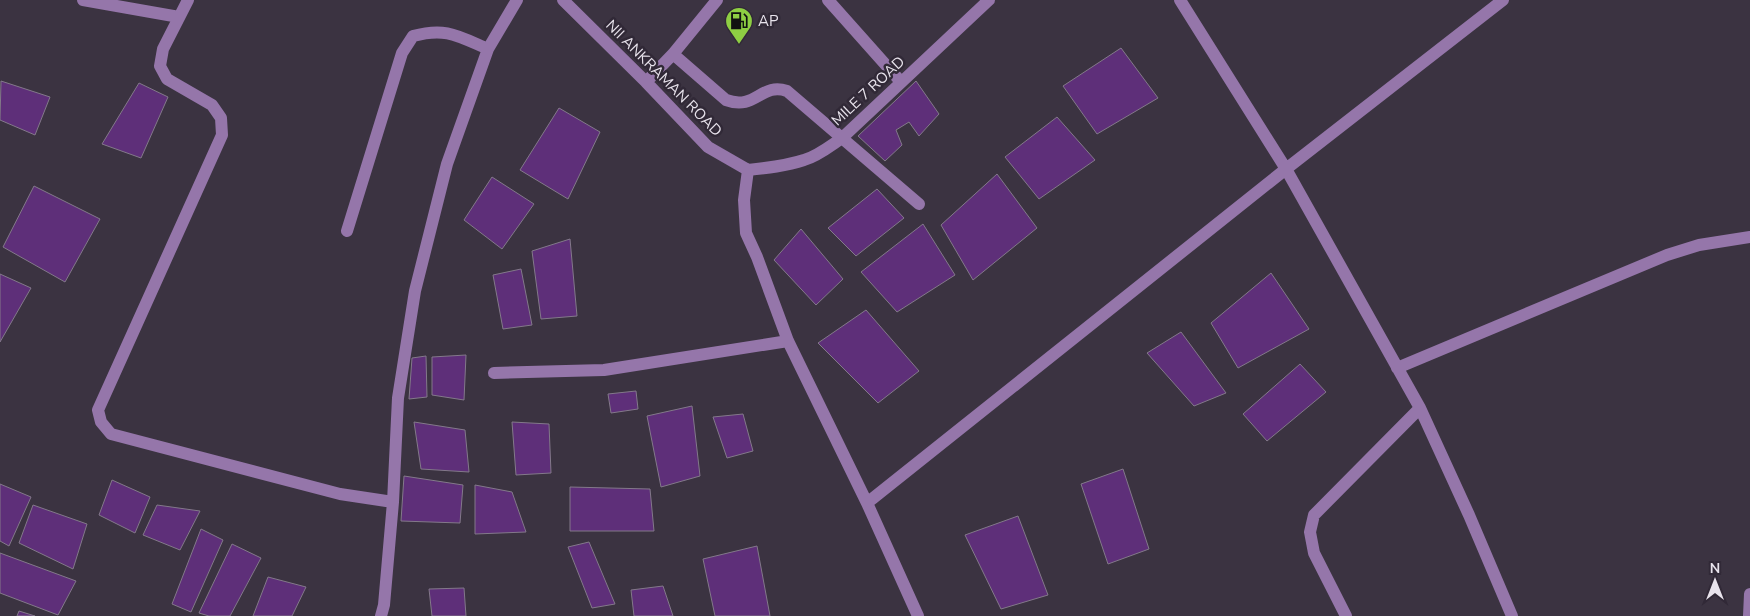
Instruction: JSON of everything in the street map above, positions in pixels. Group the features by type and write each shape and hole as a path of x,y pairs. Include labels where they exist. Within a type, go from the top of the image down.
{"street":[{"path":"83,0 179,17"},
{"path":"188,0 163,49 160,66 167,79 212,105 221,118 222,136 98,410 101,422 111,434 340,494 393,502"},
{"path":"381,616 384,605 393,502 398,398 415,291 447,164 488,49 517,0"},
{"name":"NII ANKRAMAN ROAD","path":"563,0 646,82 708,147 748,170"},
{"path":"646,82 673,54 717,0"},
{"path":"828,0 901,82"},
{"path":"1180,0 1286,169 1420,408 1470,515 1512,616"},
{"path":"867,503 1286,169 1503,0"},
{"name":"MILE 7 ROAD","path":"748,170 806,160 842,138 985,2"},
{"path":"347,231 402,53 413,36 430,31 450,33 488,49"},
{"path":"673,54 726,100 735,103 745,103 770,90 786,91 919,204"},
{"path":"748,170 744,200 746,233 757,257 788,341 867,503 918,616"},
{"path":"1397,368 1667,255 1699,245 1750,237"},
{"path":"494,373 604,370 788,341"},
{"path":"1346,616 1314,553 1310,532 1314,515 1420,408"},
{"path":"1749,616 1750,594"}],"building":[{"path":"1121,48 1158,98 1097,134 1063,86"},
{"path":"1,81 50,97 35,135 0,120"},
{"path":"916,81 939,114 919,136 909,122 896,130 902,145 885,161 858,136"},
{"path":"139,83 168,97 141,158 102,144"},
{"path":"559,108 600,132 568,199 520,170"},
{"path":"1057,117 1095,160 1039,199 1005,157"},
{"path":"997,174 1037,228 973,280 941,225"},
{"path":"492,177 534,204 502,249 464,220"},
{"path":"34,186 100,219 65,282 3,247"},
{"path":"877,189 904,218 856,256 828,228"},
{"path":"923,224 955,275 897,312 861,272"},
{"path":"801,229 843,279 816,305 774,260"},
{"path":"570,239 577,316 541,319 532,251"},
{"path":"521,269 532,325 503,329 493,275"},
{"path":"1271,273 1309,329 1238,368 1211,323"},
{"path":"0,274 31,288 0,342"},
{"path":"866,310 919,371 878,403 818,343"},
{"path":"1181,332 1226,393 1194,406 1147,353"},
{"path":"466,355 464,400 432,395 432,357"},
{"path":"426,356 427,397 409,399 412,358"},
{"path":"1300,364 1326,392 1267,441 1243,414"},
{"path":"636,391 638,409 611,413 608,394"},
{"path":"692,406 700,476 661,487 647,416"},
{"path":"743,414 753,451 727,458 713,417"},
{"path":"414,422 465,430 469,472 421,469"},
{"path":"512,422 549,424 551,473 516,475"},
{"path":"1123,469 1149,549 1108,564 1081,484"},
{"path":"404,476 463,485 460,523 401,521"},
{"path":"112,480 150,497 135,533 99,515"},
{"path":"0,484 31,497 9,546 0,541"},
{"path":"475,485 512,492 526,532 475,534"},
{"path":"570,487 650,489 654,531 570,531"},
{"path":"33,505 87,524 73,569 19,543"},
{"path":"157,505 200,511 180,550 143,535"},
{"path":"1018,516 1048,595 1001,609 965,535"},
{"path":"201,529 223,540 191,612 172,604"},
{"path":"589,542 615,604 592,608 568,547"},
{"path":"232,544 261,558 230,616 209,616 199,613"},
{"path":"757,546 770,616 715,616 703,559"},
{"path":"0,553 76,581 58,615 0,593"},
{"path":"268,577 306,587 292,616 253,616"},
{"path":"663,586 673,616 634,616 631,590"},
{"path":"464,588 466,616 432,616 429,589"},
{"path":"19,611 35,616 17,616"}],"place":[{"name":"AP","path":"739,45"}]}
